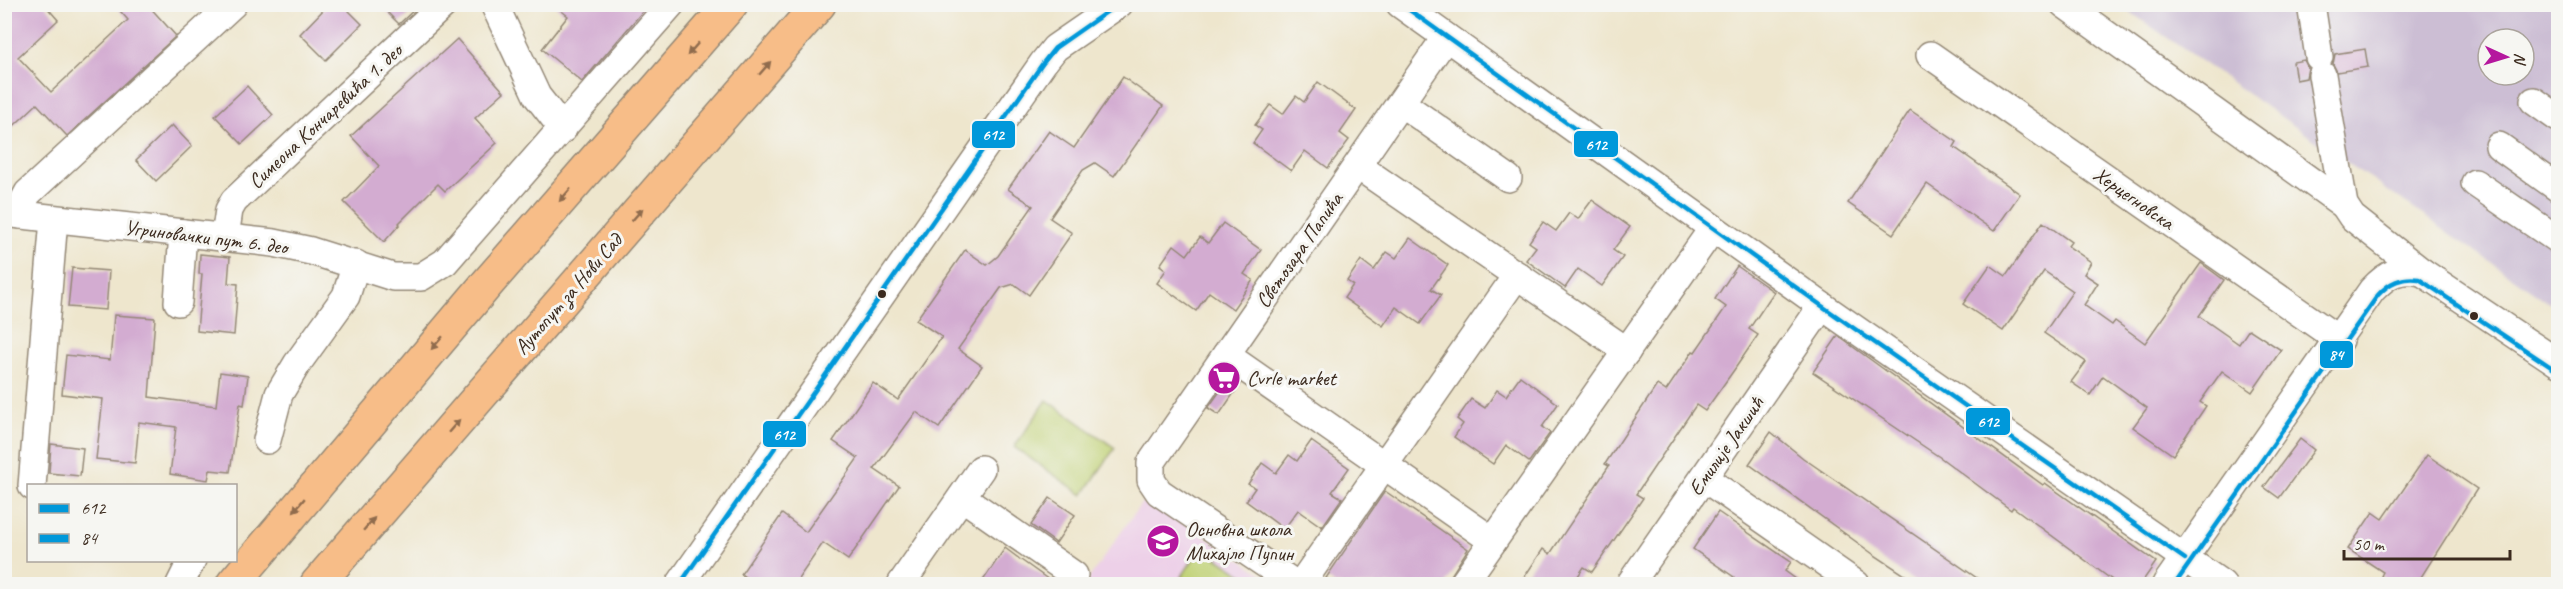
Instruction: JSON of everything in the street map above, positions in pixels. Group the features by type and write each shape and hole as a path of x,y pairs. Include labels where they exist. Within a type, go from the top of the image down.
{"main road":[{"path":"233,585 472,301 731,4"},
{"name":"Аутопут за Нови Сад","path":"317,585 819,4"}],"street":[{"path":"13,214 28,193 233,4"},
{"name":"Симеона Кончаревића 1. део","path":"225,237 229,210 234,201 444,4"},
{"path":"494,4 537,96 563,129"},
{"name":"Угриновачки пут 6. део","path":"13,214 225,237 302,249 400,277 420,277 435,271 453,254 671,4"},
{"path":"680,585 1043,63 1055,48 1119,4"},
{"path":"1400,4 1822,306 2222,585"},
{"path":"2064,4 2344,205 2362,226 2422,272 2559,363"},
{"path":"2311,4 2344,205"},
{"name":"Светозара Папића","path":"1295,585 1159,492 1151,480 1151,463 1446,37"},
{"name":"Херцегновска","path":"1930,55 2339,340"},
{"path":"2534,101 2559,118"},
{"path":"1401,103 1508,178"},
{"path":"2499,146 2559,188"},
{"path":"1358,166 1627,351"},
{"path":"2475,183 2559,240"},
{"path":"32,484 54,219"},
{"path":"1463,585 1713,228"},
{"path":"178,302 183,233"},
{"path":"267,440 279,394 302,356 346,296 356,264"},
{"path":"2166,585 2384,278 2398,270 2422,272"},
{"path":"1301,585 1516,275"},
{"name":"Емилије Јакшић","path":"1630,585 1822,306"},
{"path":"1226,355 1493,542"},
{"path":"901,585 981,469"},
{"path":"1704,478 1856,585"},
{"path":"962,497 1074,575"},
{"path":"180,585 192,562"}],"shaded area":[{"path":"2120,5 2558,5 2558,309"},
{"name":"Основна школа Михајло Пупин","path":"1145,498 1278,584 1085,584"}],"green space":[{"path":"1047,400 1115,448 1083,495 1014,447"},
{"path":"1201,547 1257,584 1177,584"}],"building":[{"path":"15,4 44,4 58,20 18,57 51,92 128,20 114,4 147,4 176,36 67,136 37,104 4,135 4,14"},
{"path":"329,4 342,4 362,24 326,60 300,34"},
{"path":"379,4 420,4 399,24"},
{"path":"553,4 649,4 582,82 542,49 568,16"},
{"path":"457,39 504,92 475,118 497,143 445,191 438,184 399,223 384,242 344,202 379,166 351,136"},
{"path":"2365,49 2368,67 2337,72 2333,64 2335,54"},
{"path":"2304,60 2308,68 2306,78 2296,80 2293,62"},
{"path":"1123,77 1163,106 1114,176 1095,163 1083,170 1050,218 1072,233 1029,295 1014,284 1001,288 958,349 982,366 939,428 916,412 874,469 899,486 848,560 823,543 794,585 756,585 741,574 782,514 806,532 858,458 833,441 873,383 898,400 942,337 916,320 965,250 987,265 998,256 1033,206 1008,189 1049,131 1074,148"},
{"path":"1318,82 1356,110 1340,133 1349,140 1328,168 1305,151 1291,171 1253,143 1262,130 1255,125 1270,105 1283,114 1296,96 1304,102"},
{"path":"247,86 273,115 242,144 215,116"},
{"path":"1910,110 1957,142 1954,147 2020,194 1994,231 1927,184 1893,234 1848,203"},
{"path":"172,125 192,146 156,181 136,160"},
{"path":"1592,200 1630,227 1613,250 1623,257 1602,286 1578,269 1565,288 1526,260 1536,247 1529,242 1543,222 1556,231 1569,213 1578,219"},
{"path":"2043,222 2071,242 2068,246 2091,262 2084,274 2098,283 2084,305 2112,325 2115,321 2145,343 2201,263 2224,280 2199,316 2239,344 2249,329 2281,350 2252,392 2222,371 2200,402 2206,406 2173,455 2133,427 2147,408 2103,376 2090,395 2071,382 2086,362 2044,333 2073,291 2044,271 2003,331 1963,304 1990,265 2006,276"},
{"path":"1223,223 1261,250 1244,274 1253,280 1233,309 1209,292 1196,311 1157,283 1166,270 1160,265 1174,245 1187,255 1200,237 1208,243"},
{"path":"1410,238 1448,265 1431,289 1441,295 1420,324 1396,307 1383,326 1344,298 1353,285 1347,281 1361,260 1374,270 1387,252 1396,258"},
{"path":"200,254 230,257 228,283 238,284 234,335 197,331 202,274 199,274"},
{"path":"1737,266 1774,292 1749,329 1758,335 1705,411 1696,405 1636,494 1643,498 1592,572 1584,567 1572,585 1519,585 1543,549 1550,554 1609,466 1605,464 1657,385 1666,391 1726,307 1715,299"},
{"path":"72,268 109,271 106,310 68,307"},
{"path":"114,315 155,318 149,397 216,406 220,372 248,376 244,405 240,404 230,472 210,470 208,480 170,474 176,427 139,422 135,463 96,459 103,399 62,394 66,355 110,360"},
{"path":"1838,336 2043,485 2045,483 2156,562 2140,585 2119,585 2013,507 2011,510 1941,458 1813,372"},
{"path":"1520,376 1558,404 1542,427 1550,433 1529,462 1506,445 1493,464 1454,437 1463,424 1457,419 1471,399 1485,408 1497,390 1506,396"},
{"path":"1230,377 1240,384 1219,415 1208,408"},
{"path":"1771,432 1803,458 1987,585 1920,585 1873,554 1749,464"},
{"path":"2300,439 2314,450 2279,498 2264,487"},
{"path":"1311,441 1349,468 1332,492 1342,498 1322,527 1298,510 1284,529 1246,501 1255,488 1248,484 1262,463 1276,473 1289,455 1297,461"},
{"path":"51,444 83,448 80,476 49,473"},
{"path":"2427,455 2477,489 2416,585 2394,585 2381,576 2383,572 2348,549 2373,512 2383,519"},
{"path":"1385,491 1468,549 1445,585 1335,585 1326,578"},
{"path":"1050,498 1075,515 1056,543 1031,525"},
{"path":"1718,512 1791,562 1785,571 1804,585 1729,585 1734,577 1693,549"},
{"path":"1005,548 1021,560 1056,585 980,585"}],"transit line":[{"name":"612","path":"680,584 1043,63 1055,48 1118,4"},
{"name":"612","path":"1401,4 1822,306 2185,559"},
{"name":"84","path":"2175,584 2378,295 2392,284 2401,280 2419,279 2554,369"}],"place":[{"name":"Cvrle market","path":"1224,378"},
{"name":"Основна школа Михајло Пупин","path":"1163,541"}]}
